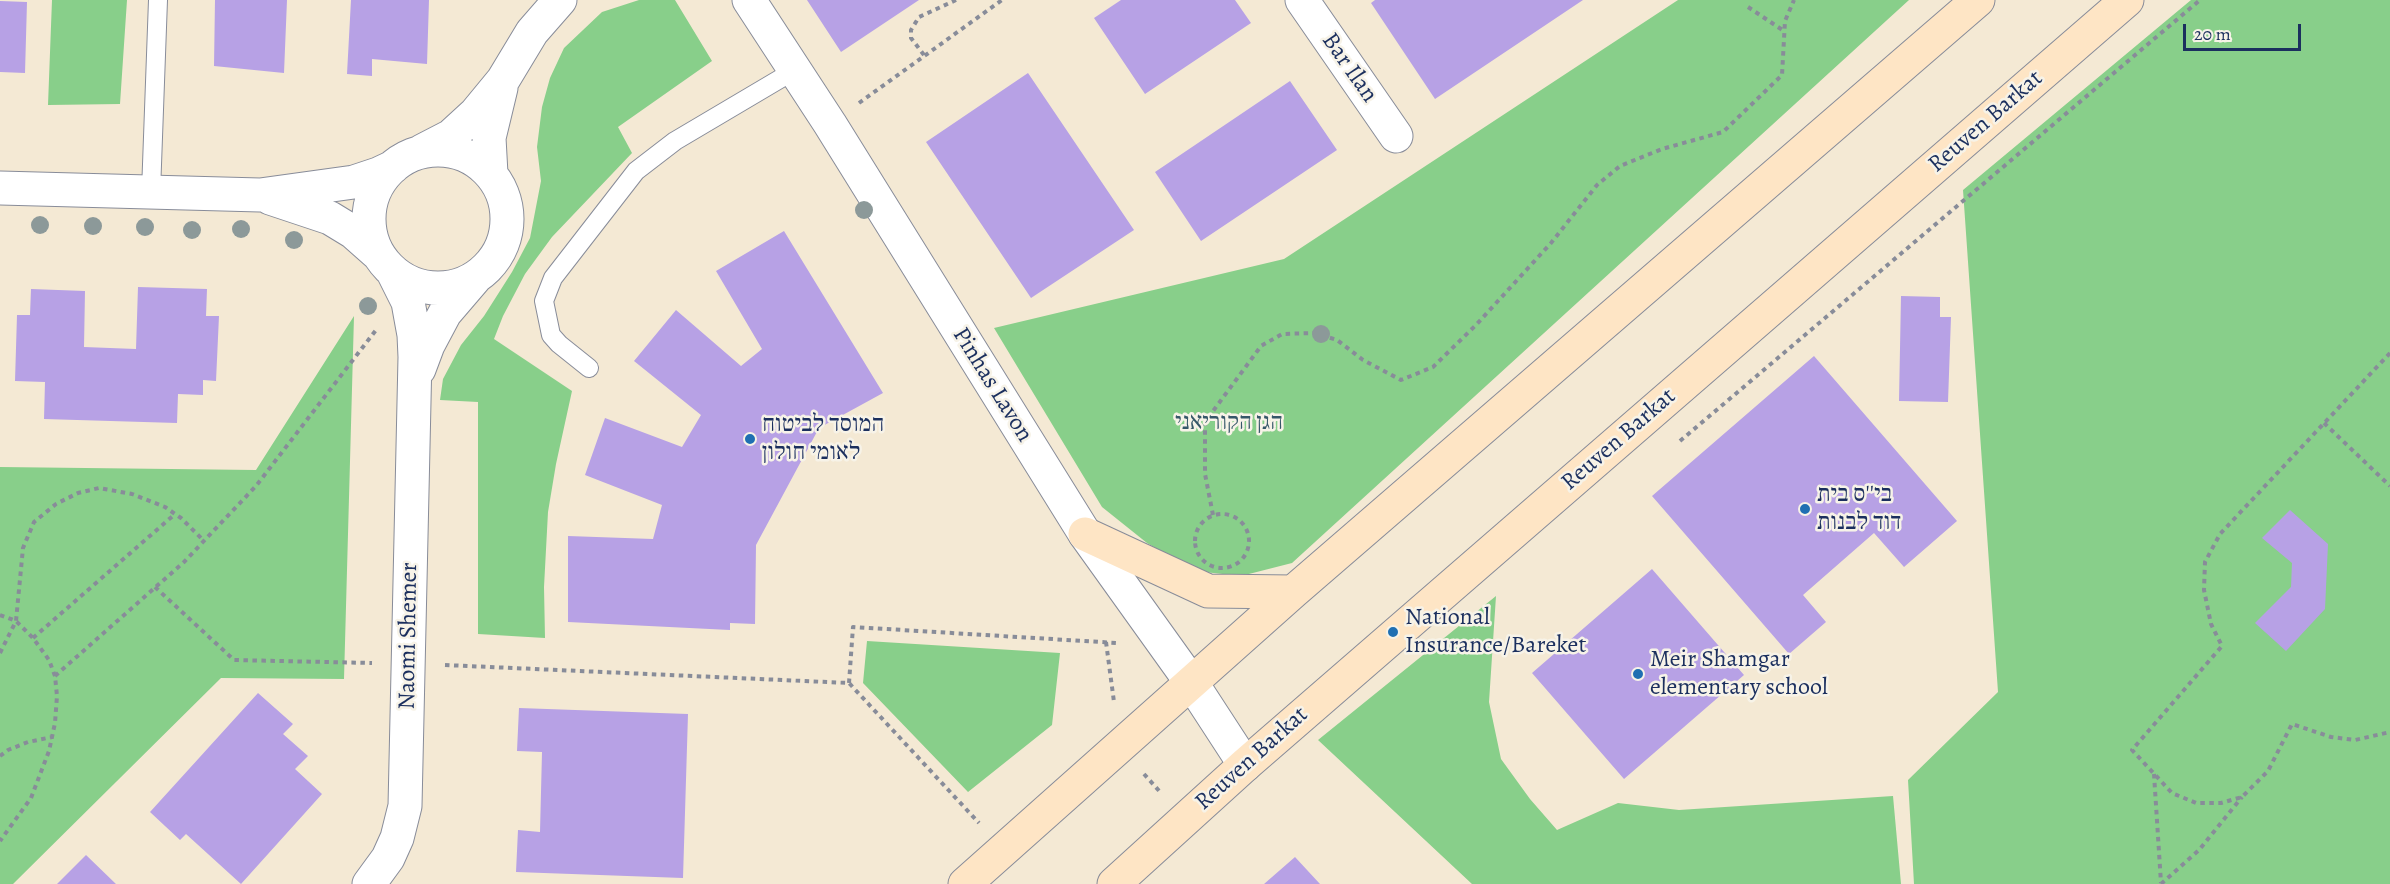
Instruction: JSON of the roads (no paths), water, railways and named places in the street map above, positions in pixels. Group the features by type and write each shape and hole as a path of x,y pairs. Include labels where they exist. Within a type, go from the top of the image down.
{"street":[{"path":"0,188 260,195 354,182 378,174 451,136 476,114 503,80 532,32 560,0"},
{"name":"Pinhas Lavon","path":"749,0 830,124 1085,534 1191,682 1245,765"},
{"name":"Bar Ilan","path":"1302,0 1396,136"},
{"path":"965,884 1293,592 1978,0"},
{"name":"Reuven Barkat","path":"1114,884 1245,765 2127,0"},
{"path":"491,174 489,138 503,80"},
{"path":"260,195 330,218 358,236 392,273 413,284 434,288 455,287 475,278 492,264 506,234 506,203 503,192 491,174 474,159 453,151 432,150 402,161 385,174 373,193 369,214 371,236 392,273"},
{"name":"Naomi Shemer","path":"369,884 388,858 404,817 415,380 414,335 392,273"},
{"name":"Naomi Shemer","path":"415,380 428,345 445,313 475,278"},
{"path":"1085,534 1209,591 1293,592"}],"lane":[{"path":"151,192 158,0"},
{"path":"589,368 551,335 544,301 553,278 636,171 675,141 795,70"}],"place":[{"name":"המוסד לביטוח לאומי חולון","path":"750,439"},
{"name":"בי''ס בית דוד לבנות","path":"1805,509"},
{"name":"National Insurance/Bareket","path":"1393,632"},
{"name":"Meir Shamgar elementary school","path":"1638,674"}],"park label":[{"name":"הגן הקוריאני","path":"1229,423"}]}
